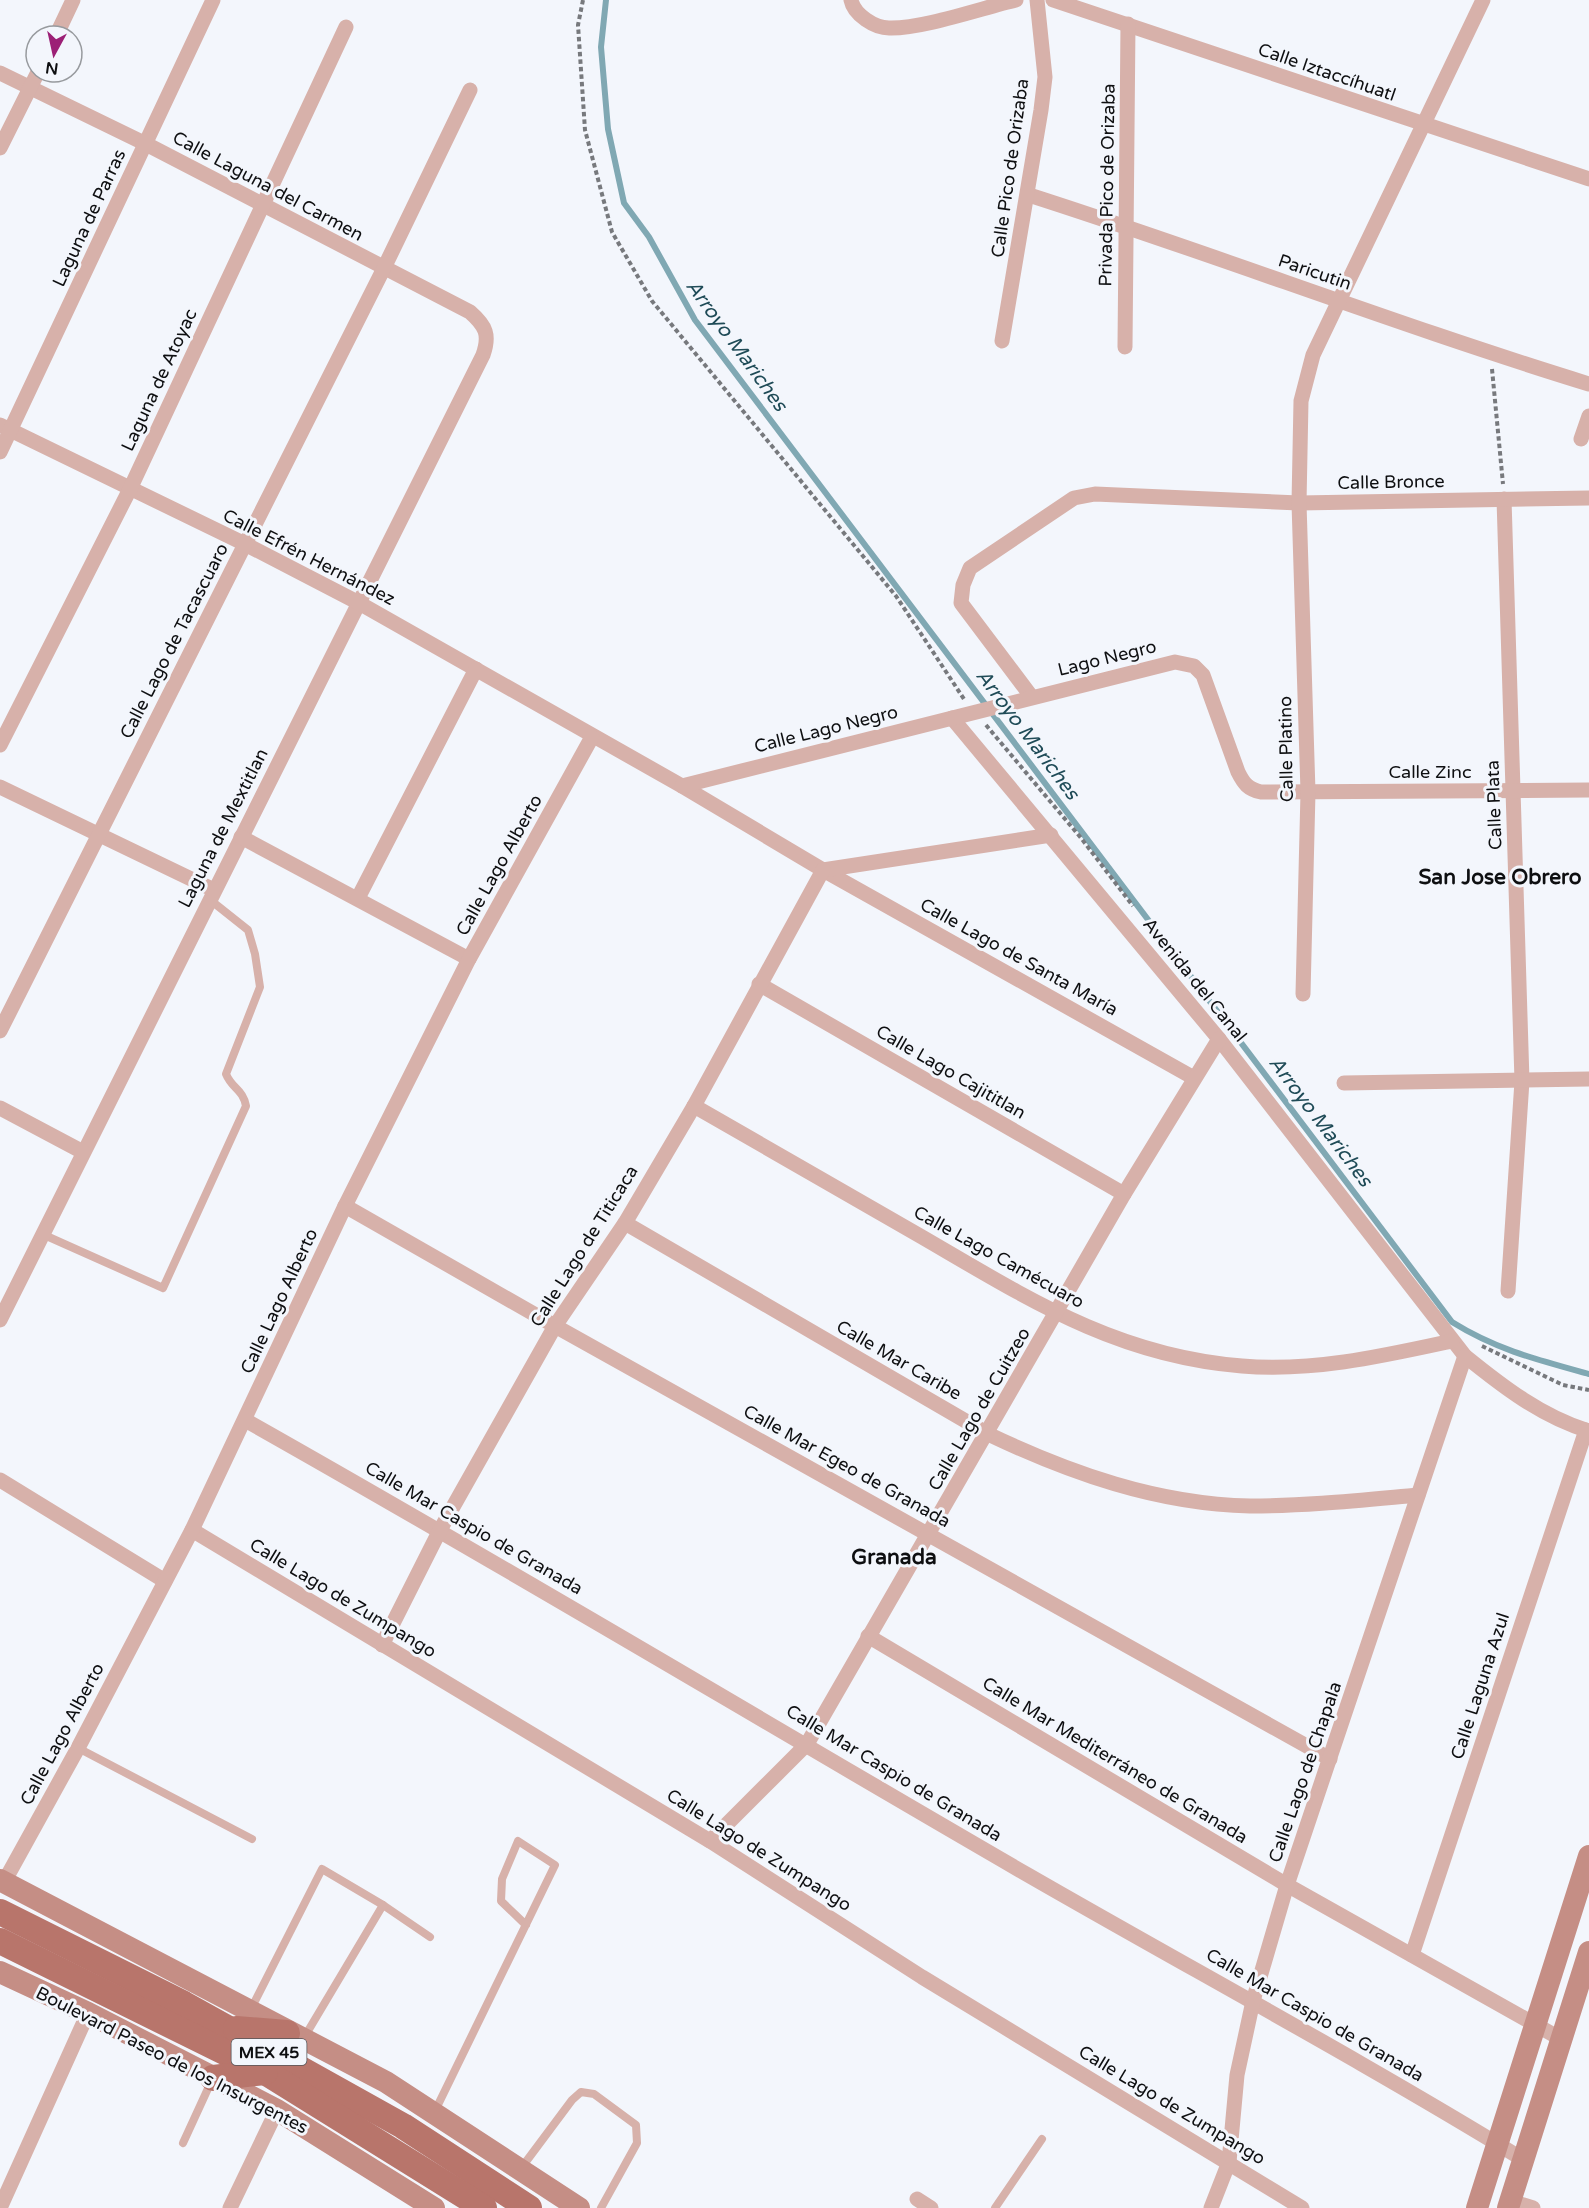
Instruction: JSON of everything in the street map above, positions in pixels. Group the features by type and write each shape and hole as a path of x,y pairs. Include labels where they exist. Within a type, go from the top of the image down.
{"main road":[{"name":"MEX 45","path":"0,1912 228,2029 403,2126 529,2208"},
{"name":"Boulevard Paseo de los Insurgentes","path":"0,1941 265,2072 484,2208"},
{"path":"228,2029 295,2036"},
{"path":"213,2078 265,2072"}],"street":[{"path":"62,24 73,0"},
{"name":"Laguna de Parras","path":"0,452 5,428 146,144 213,0"},
{"path":"850,0 859,12 874,25 888,28 908,26 1016,0"},
{"name":"Calle Pico de Orizaba","path":"1002,341 1029,195 1044,77 1037,0"},
{"name":"Calle Iztaccíhuatl","path":"1053,0 1589,179"},
{"name":"Calle Platino","path":"1304,994 1308,792 1299,503 1301,401 1305,377 1483,0"},
{"name":"Privada Pico de Orizaba","path":"1125,347 1128,24"},
{"name":"Laguna de Atoyac","path":"0,745 130,489 346,27"},
{"name":"Calle Laguna del Carmen","path":"0,74 146,144 470,312 484,324 488,340 483,356"},
{"path":"0,148 32,84"},
{"name":"Calle Lago de Tacascuaro","path":"0,1031 384,268 470,90"},
{"name":"Paricutin","path":"1029,195 1127,226 1491,354 1589,384"},
{"name":"Laguna de Mextitlan","path":"0,1320 483,356"},
{"path":"1581,439 1589,416"},
{"name":"Calle Efrén Hernández","path":"5,428 245,544 359,603 682,786"},
{"name":"Calle Bronce","path":"1031,696 961,603 963,585 970,568 1074,498 1095,494 1299,503 1589,498"},
{"name":"Calle Plata","path":"1504,499 1522,1081 1508,1291"},
{"name":"Lago Negro","path":"976,711 1164,663 1185,662 1194,666 1203,675 1244,784 1262,792 1308,792"},
{"path":"358,898 476,669"},
{"name":"Calle Lago Negro","path":"682,786 976,711"},
{"name":"Avenida del Canal","path":"952,718 1219,1039 1465,1356 1509,1392 1558,1419 1587,1430"},
{"name":"Calle Lago Alberto","path":"2,1881 78,1748 192,1530 345,1206 469,959 592,737"},
{"name":"Calle Lago de Santa María","path":"682,786 823,870 1194,1078"},
{"path":"0,787 98,834 212,894"},
{"name":"Calle Zinc","path":"1308,792 1589,790"},
{"path":"823,870 1051,835"},
{"path":"241,837 469,959"},
{"name":"Calle Lago de Titicaca","path":"382,1645 441,1530 555,1326 625,1223 694,1106 823,870"},
{"name":"Calle Lago Cajititlan","path":"759,984 1124,1194"},
{"name":"Calle Lago de Cuitzeo","path":"710,1841 807,1744 1057,1315 1124,1194 1219,1039"},
{"path":"1344,1083 1589,1080"},
{"name":"Calle Lago Camécuaro","path":"694,1106 1057,1315 1129,1344 1190,1359 1242,1366 1297,1367 1365,1360 1452,1341"},
{"path":"0,1108 83,1152"},
{"name":"Calle Mar Egeo de Granada","path":"345,1206 1330,1760"},
{"name":"Calle Mar Caribe","path":"625,1223 988,1434 1047,1462 1092,1479 1165,1496 1248,1506 1321,1504 1418,1495"},
{"name":"Calle Lago de Chapala","path":"1211,2208 1229,2162 1237,2075 1253,2001 1287,1885 1465,1356"},
{"name":"Calle Mar Caspio de Granada","path":"245,1420 441,1530 1029,1876 1253,2001 1524,2160"},
{"name":"Calle Laguna Azul","path":"1412,1955 1587,1430"},
{"path":"0,1480 165,1581"},
{"name":"Calle Lago de Zumpango","path":"192,1530 710,1841 922,1977 1302,2208"},
{"name":"Calle Mar Mediterráneo de Granada","path":"868,1636 1287,1885 1562,2039"},
{"path":"1477,2208 1589,1856"},
{"path":"2,1881 249,2013 387,2082 579,2208"},
{"path":"1533,2208 1510,2204 1589,1952"},
{"name":"Boulevard Paseo de los Insurgentes","path":"0,1972 88,2013 277,2110 434,2208"},
{"path":"0,2208 4,2188 88,2013"},
{"path":"230,2208 277,2110"},
{"path":"917,2199 931,2208"}],"lane":[{"path":"42,1234 164,1288 246,1106 244,1095 228,1081 226,1074 260,987 248,930 212,894"},
{"path":"78,1748 252,1839"},
{"path":"434,2114 555,1865 518,1841 502,1879 501,1901 526,1924"},
{"path":"249,2013 322,1869 383,1905 430,1937"},
{"path":"295,2036 383,1905"},
{"path":"183,2143 213,2078"},
{"path":"520,2170 572,2100 581,2092 594,2094 636,2125 638,2133 637,2143 601,2208"},
{"path":"995,2208 1042,2139"}],"path":[{"path":"583,0 578,25 585,130 612,232 652,301 896,596 976,711 1074,829 1138,912"},
{"path":"1491,354 1504,499"},
{"path":"1481,1346 1563,1385 1589,1390"}],"waterway":[{"name":"Arroyo Mariches","path":"606,0 601,47 608,129 624,203 649,237 695,320 1452,1322 1502,1347 1589,1374"}],"district":[{"name":"San Jose Obrero","path":"1500,877"},
{"name":"Granada","path":"894,1557"}]}
